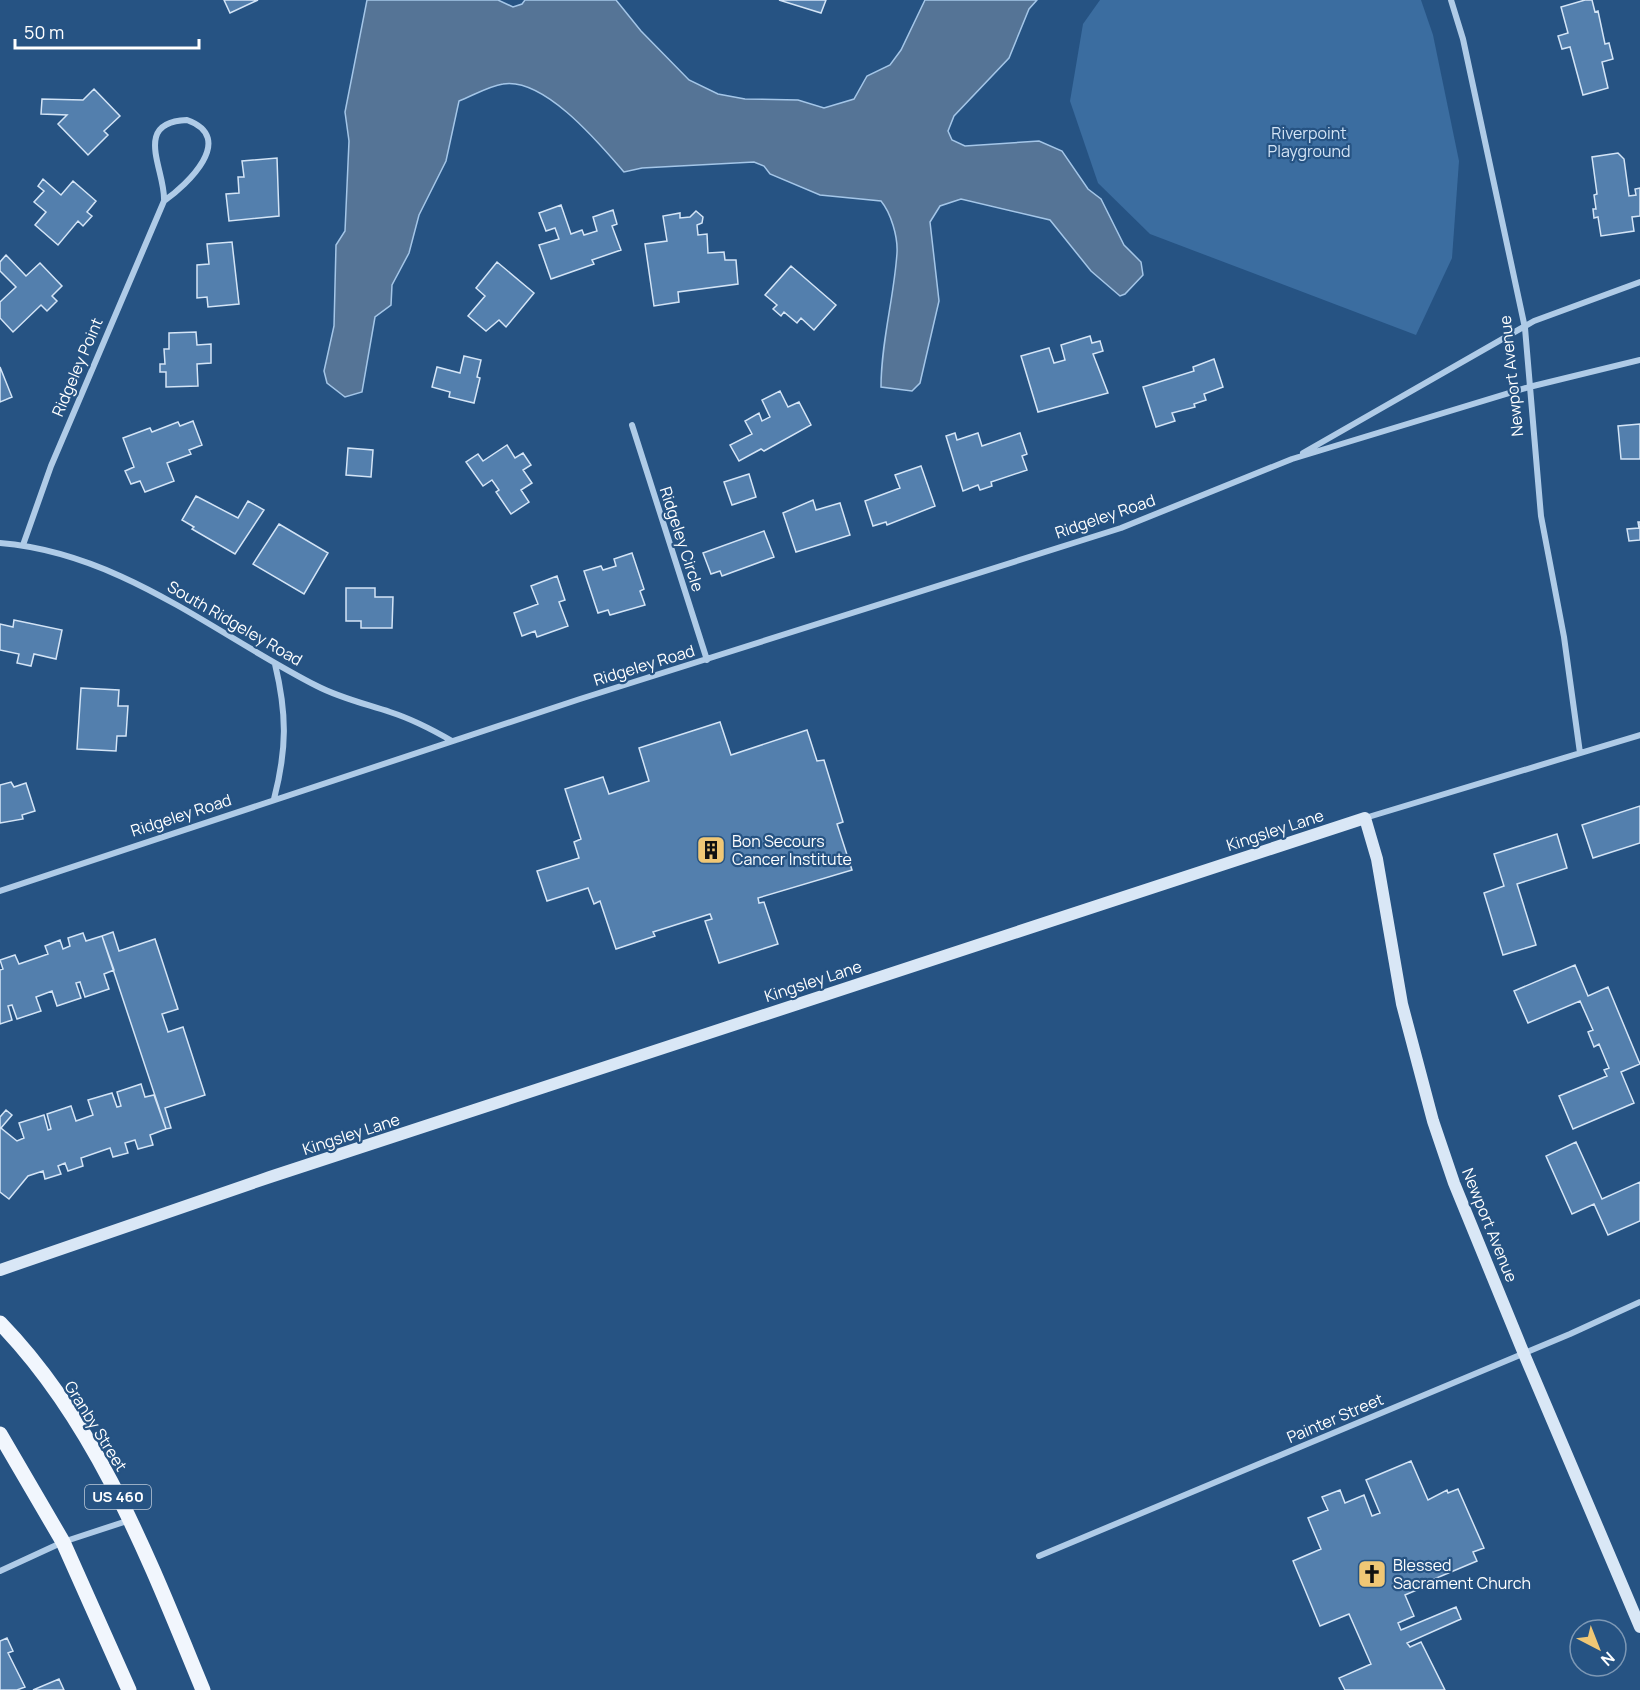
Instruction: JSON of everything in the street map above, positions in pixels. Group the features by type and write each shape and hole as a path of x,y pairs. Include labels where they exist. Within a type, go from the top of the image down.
{"main road":[{"name":"Granby Street","path":"0,1323 40,1370 73,1418 130,1520 203,1690"},
{"path":"0,1434 63,1542 129,1690"}],"street":[{"name":"Newport Avenue","path":"1451,0 1463,39 1525,328 1541,516 1564,637 1580,753"},
{"name":"Ridgeley Point","path":"23,545 55,455 164,201 165,186 154,159 154,145 159,132 171,121 187,120 204,129 208,151 198,171 182,188 164,201"},
{"name":"Ridgeley Road","path":"1292,459 1534,321 1640,282"},
{"name":"Ridgeley Road","path":"0,891 579,699 707,660 1013,560 1121,528 1292,459 1529,387 1640,360"},
{"name":"Ridgeley Circle","path":"632,425 707,660"},
{"name":"South Ridgeley Road","path":"0,543 23,545 66,555 105,569 169,598 275,664 320,688 393,713 452,741"},
{"path":"273,799 282,769 286,734 284,699 275,664"},
{"name":"Kingsley Lane","path":"0,1270 270,1177 1365,818 1640,735"},
{"name":"Newport Avenue","path":"1365,818 1377,859 1402,1004 1433,1121 1454,1183 1640,1627"},
{"name":"Painter Street","path":"1039,1556 1524,1354 1640,1302"},
{"path":"0,1571 63,1542 130,1520"}],"green space":[{"name":"Riverpoint Playground","path":"1100,0 1421,0 1433,35 1459,161 1452,258 1416,335 1150,234 1098,183 1070,101 1083,24"}],"shaded area":[{"path":"367,0 498,0 513,7 522,4 525,0 616,0 641,31 689,80 718,94 745,99 798,100 824,108 854,99 867,76 890,65 901,50 925,0 1037,0 1029,9 1009,58 954,116 948,131 952,140 965,146 1039,141 1062,151 1088,189 1101,199 1124,245 1141,262 1143,275 1125,294 1120,296 1091,271 1050,220 961,199 940,206 930,222 939,301 920,383 912,391 881,387 883,353 897,247 891,219 881,201 820,195 770,174 764,166 754,162 642,168 624,172 586,130 553,101 536,91 519,85 503,84 459,101 446,161 419,215 409,253 392,285 391,305 375,317 362,392 345,397 327,383 324,371 334,326 336,245 345,231 349,141 345,112"}],"building":[{"path":"224,0 258,0 230,13"},
{"path":"779,0 826,0 821,13"},
{"path":"1592,0 1595,12 1598,11 1605,44 1609,43 1613,59 1602,62 1608,88 1583,95 1570,47 1562,49 1558,36 1568,33 1561,7"},
{"path":"94,89 120,116 104,131 108,135 88,155 58,124 67,115 41,114 42,99 83,100"},
{"path":"1618,153 1624,159 1629,196 1636,195 1635,189 1640,188 1640,216 1632,217 1634,231 1601,236 1598,217 1594,218 1593,209 1596,209 1594,195 1597,194 1592,157"},
{"path":"277,158 279,216 229,221 226,194 239,193 238,177 244,177 242,161"},
{"path":"43,179 61,195 73,181 96,201 87,212 92,216 83,226 78,221 58,245 35,225 46,212 34,202 44,191 38,186"},
{"path":"561,205 571,234 582,230 584,235 597,231 593,217 613,210 617,224 612,226 621,250 592,260 594,264 551,279 539,245 559,239 555,228 546,231 539,213"},
{"path":"696,211 703,217 702,223 697,225 698,235 707,234 708,253 724,252 725,260 736,260 738,284 678,292 679,302 654,306 645,244 667,241 663,216 680,213 680,218 690,217"},
{"path":"232,242 239,304 208,307 207,297 197,298 197,265 209,264 207,244"},
{"path":"6,255 26,276 40,263 62,286 52,296 57,301 47,311 41,305 13,332 0,318 0,302 16,287 0,271 0,262"},
{"path":"497,262 534,293 506,327 499,320 486,331 468,316 485,296 476,288"},
{"path":"791,266 836,305 814,330 801,318 797,323 784,312 781,316 773,309 777,305 765,295"},
{"path":"196,332 197,345 211,344 211,363 197,364 198,386 166,387 166,372 160,372 160,364 165,364 164,349 169,349 169,333"},
{"path":"1090,336 1092,343 1100,341 1103,351 1093,354 1108,393 1038,412 1021,356 1049,348 1054,363 1065,360 1061,345"},
{"path":"464,356 481,360 477,377 480,378 474,403 449,397 450,392 432,387 437,367 460,373"},
{"path":"1214,359 1223,387 1204,394 1206,400 1194,404 1195,407 1172,413 1175,421 1156,427 1143,387 1194,371 1193,367"},
{"path":"0,367 12,397 0,402"},
{"path":"780,391 788,407 799,402 811,425 764,451 761,449 739,461 730,445 752,434 745,421 759,413 762,421 770,417 762,400"},
{"path":"193,421 202,445 189,450 191,454 167,463 174,481 145,492 140,481 131,484 125,471 134,467 123,438 150,428 152,432 178,422 180,426"},
{"path":"1640,424 1640,459 1621,459 1618,426"},
{"path":"955,433 957,440 978,433 982,446 1020,433 1027,454 1022,456 1027,470 991,482 992,486 980,490 978,485 963,491 946,436"},
{"path":"507,445 515,458 523,453 531,465 523,470 532,483 521,490 529,502 511,514 496,492 499,490 492,480 483,486 466,462 478,454 483,461"},
{"path":"348,448 373,450 371,477 346,475"},
{"path":"921,466 935,506 887,525 886,522 873,526 865,501 900,488 895,475"},
{"path":"749,474 756,497 732,505 724,482"},
{"path":"196,496 238,518 248,501 264,510 235,554 192,529 194,527 182,520"},
{"path":"813,500 816,510 840,503 850,535 796,552 783,513"},
{"path":"1638,522 1640,522 1640,540 1629,541 1627,529 1639,528"},
{"path":"279,524 328,553 304,594 253,564"},
{"path":"764,531 774,557 722,576 720,571 711,574 703,553"},
{"path":"632,553 644,589 640,591 645,605 610,615 608,610 598,613 584,571 601,566 603,570 616,566 614,559"},
{"path":"557,576 565,600 559,602 568,626 537,637 535,631 522,636 514,613 538,604 531,586"},
{"path":"346,588 375,588 375,597 393,597 392,628 361,628 361,621 346,621"},
{"path":"14,620 62,630 56,659 34,654 31,666 17,663 19,654 0,650 0,624 13,627"},
{"path":"81,688 119,690 118,706 128,706 126,736 117,736 116,751 77,749"},
{"name":"Bon Secours Cancer Institute","path":"720,722 731,755 807,730 817,761 824,760 843,822 837,824 852,870 758,898 759,903 764,902 778,944 719,963 705,921 712,919 710,914 653,932 655,936 616,949 600,901 594,904 588,888 547,901 537,871 579,858 574,842 581,839 565,789 603,777 609,794 649,781 639,748"},
{"path":"11,782 14,787 26,783 35,811 22,815 23,819 0,823 0,785"},
{"path":"1640,806 1640,843 1593,858 1582,825"},
{"path":"1557,834 1567,868 1517,884 1536,945 1503,955 1484,893 1504,886 1494,854"},
{"path":"113,932 119,951 155,939 178,1009 162,1014 168,1032 183,1027 205,1095 165,1108 171,1128 166,1129 102,936"},
{"path":"83,933 86,941 102,936 114,970 104,974 109,989 85,997 80,982 76,983 81,998 57,1006 52,991 36,997 41,1011 17,1019 12,1005 8,1006 12,1020 0,1024 0,970 3,969 0,960 15,955 19,964 48,954 45,946 60,940 63,949 70,946 68,938"},
{"path":"1575,965 1588,996 1608,987 1640,1064 1621,1072 1634,1103 1573,1129 1559,1096 1607,1076 1604,1070 1609,1068 1599,1044 1594,1047 1588,1032 1593,1030 1580,1001 1528,1023 1514,991"},
{"path":"141,1084 145,1097 154,1095 166,1129 150,1135 153,1145 138,1149 135,1140 125,1143 128,1153 113,1157 110,1148 81,1158 83,1166 68,1171 65,1163 58,1166 61,1174 45,1179 43,1171 28,1176 9,1199 0,1192 0,1117 6,1110 12,1115 1,1128 17,1141 24,1138 19,1123 44,1115 48,1130 51,1129 47,1114 71,1106 76,1121 93,1115 88,1100 112,1093 117,1107 121,1106 117,1092"},
{"path":"1576,1142 1602,1199 1640,1182 1640,1221 1608,1235 1594,1204 1572,1214 1546,1156"},
{"name":"Blessed Sacrament Church","path":"1411,1461 1428,1500 1447,1490 1448,1493 1458,1489 1484,1548 1473,1552 1477,1561 1415,1587 1417,1590 1405,1595 1414,1616 1398,1623 1401,1630 1456,1607 1461,1619 1407,1643 1410,1647 1421,1642 1445,1690 1345,1690 1339,1678 1371,1664 1349,1614 1320,1626 1293,1561 1321,1549 1308,1518 1328,1510 1322,1497 1340,1490 1345,1503 1364,1495 1372,1516 1380,1513 1366,1480"},
{"path":"7,1638 13,1651 8,1653 25,1687 17,1690 0,1690 0,1641"},
{"path":"59,1679 64,1690 33,1690"}],"place":[{"name":"Bon Secours Cancer Institute","path":"711,850"},
{"name":"Blessed Sacrament Church","path":"1372,1574"}]}
